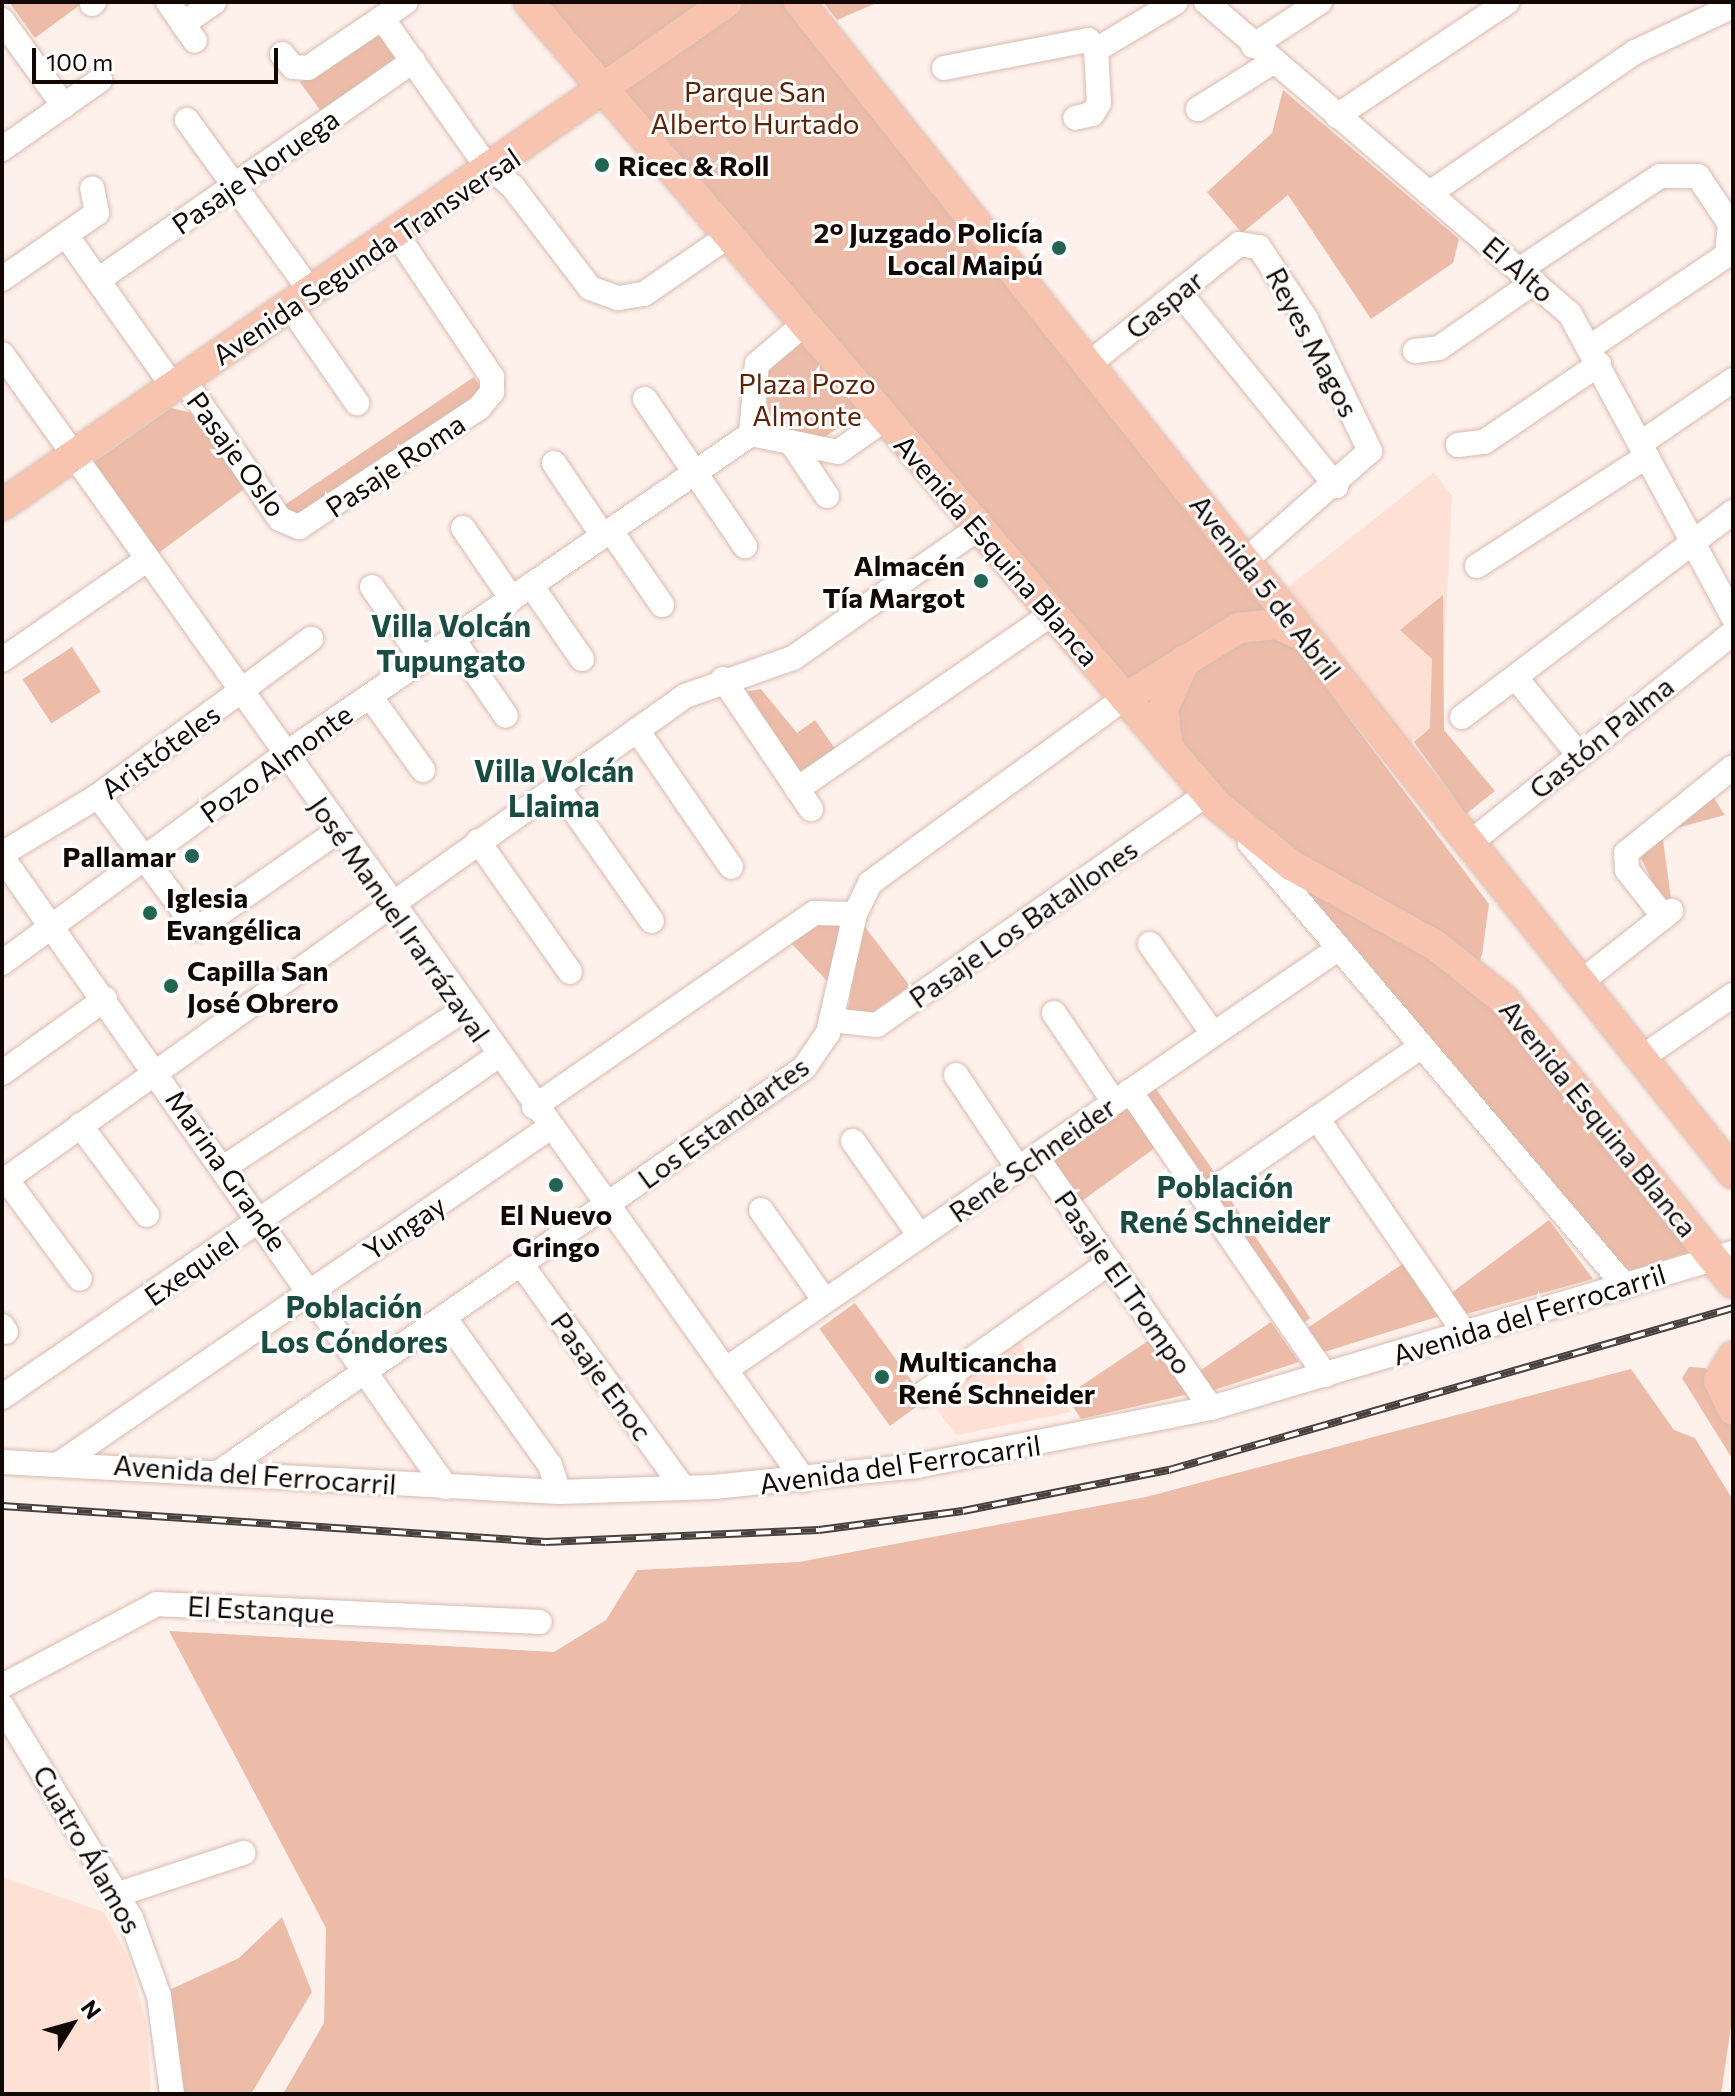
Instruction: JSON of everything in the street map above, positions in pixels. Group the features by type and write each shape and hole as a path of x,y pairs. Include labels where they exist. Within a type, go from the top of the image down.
{"main road":[{"name":"Avenida Esquina Blanca","path":"529,2 1212,799 1291,865 1435,945 1493,990 1723,1256 1733,1283"},
{"name":"Avenida Segunda Transversal","path":"2,505 495,168 727,2"},
{"name":"Avenida 5 de Abril","path":"799,2 1733,1173"},
{"path":"1125,698 1186,658 1248,625 1277,624 1304,637"},
{"path":"1168,749 1163,709 1186,658"},
{"path":"1733,1357 1719,1381 1733,1410"}],"street":[{"path":"168,2 189,33 214,2"},
{"name":"Pasaje Noruega","path":"282,54 293,67 308,68 406,2"},
{"path":"1096,50 1176,2"},
{"name":"El Alto","path":"1206,2 1253,46 1570,314 1733,617"},
{"path":"1253,46 1320,2"},
{"path":"1337,116 1507,2"},
{"path":"1430,193 1635,52 1721,7"},
{"path":"382,18 566,265 609,297 644,294 728,236"},
{"path":"2,20 64,106"},
{"path":"944,68 1083,40 1096,50"},
{"path":"1075,118 1098,107 1096,50"},
{"name":"Pasaje Noruega","path":"98,280 413,61"},
{"path":"1198,109 1273,62"},
{"path":"2,149 100,80"},
{"path":"187,120 234,185 302,300 357,403"},
{"path":"1415,351 1439,348 1527,276 1677,171 1698,176 1728,220 1727,255 1484,442 1458,445"},
{"path":"2,279 99,209 92,188"},
{"name":"Pasaje Oslo","path":"66,235 292,526"},
{"name":"Pasaje Roma","path":"292,526 312,522 492,392 488,370 397,235"},
{"name":"Gaspar","path":"1090,363 1239,244"},
{"name":"Reyes Magos","path":"1239,244 1259,247 1301,309 1369,447 1366,460 1336,486"},
{"path":"1179,292 1336,486 1245,561"},
{"path":"804,324 759,360 751,434 841,451 885,419"},
{"name":"José Manuel Irarrázaval","path":"2,354 75,455 145,561 604,1206 804,1480"},
{"path":"1477,566 1644,450 1733,380"},
{"path":"645,399 745,546"},
{"name":"Pozo Almonte","path":"2,963 284,755 751,434"},
{"path":"791,442 827,496"},
{"path":"554,463 662,605"},
{"path":"1462,717 1516,678 1690,539 1733,512"},
{"path":"463,528 582,659"},
{"path":"80,1279 4,1180 155,1069 637,730 723,679 793,658 979,528"},
{"path":"2,660 145,561"},
{"path":"372,587 423,660"},
{"path":"723,679 804,799 1052,614"},
{"name":"Gastón Palma","path":"1471,842 1733,633"},
{"name":"Aristóteles","path":"2,856 98,796 237,690 311,639"},
{"path":"453,639 506,716"},
{"path":"1516,678 1579,755"},
{"path":"370,696 423,770"},
{"name":"Los Estandartes","path":"221,1471 804,1068 831,1020 855,914 886,868 1125,698"},
{"path":"637,730 731,867"},
{"path":"1581,982 1667,914 1627,870 1626,853 1733,767"},
{"path":"557,786 652,921"},
{"path":"98,796 197,929 338,831"},
{"name":"Avenida Esquina Blanca","path":"1212,799 1625,1286"},
{"name":"Pasaje Los Batallones","path":"831,1020 877,1025 1212,799"},
{"path":"478,841 570,972"},
{"name":"Marina Grande","path":"2,856 263,1218 446,1487"},
{"path":"534,1107 814,913 855,914"},
{"path":"1150,944 1213,1034"},
{"name":"René Schneider","path":"725,1370 1339,948"},
{"path":"1641,1058 1733,995"},
{"path":"2,1073 105,999"},
{"path":"226,1166 465,1009"},
{"path":"1054,1013 1203,1197 1325,1375"},
{"path":"1203,1197 1422,1046"},
{"name":"Exequiel","path":"2,1397 498,1056"},
{"name":"Pasaje El Trompo","path":"956,1075 1110,1262 1211,1408"},
{"path":"1317,1118 1465,1333"},
{"path":"80,1125 147,1215"},
{"name":"Yungay","path":"62,1462 549,1128"},
{"path":"853,1141 920,1236"},
{"path":"761,1210 825,1301"},
{"name":"Avenida del Ferrocarril","path":"2,1462 62,1462 559,1492 804,1480 994,1454 1211,1408 1723,1256"},
{"path":"923,1394 1110,1262"},
{"name":"Pasaje Enoc","path":"521,1264 683,1488"},
{"path":"444,1317 550,1465 559,1492"},
{"name":"Avenida del Ferrocarril","path":"2,1450 62,1462"},
{"name":"El Estanque","path":"2,1686 157,1604 540,1622"},
{"name":"Cuatro Álamos","path":"2,1706 119,1894 159,1996 172,2094"},
{"path":"119,1894 243,1853"}],"shaded area":[{"path":"1434,472 1452,496 1441,718 1410,745 1288,587"},
{"path":"1014,1334 1071,1412 956,1435 927,1396"},
{"path":"2,1877 104,1912 130,1962 147,2026 151,2094 2,2094"}],"green space":[{"path":"9,2 84,2 35,38"},
{"name":"Parque San Alberto Hurtado","path":"543,2 791,2 1088,371 1489,904 1482,955 1468,984 1527,1045 1689,1252 1632,1271 1619,1265"},
{"path":"823,2 879,2 837,20"},
{"path":"376,27 401,62 325,117 300,82"},
{"path":"1283,90 1459,239 1453,263 1371,319 1288,195 1242,233 1207,192 1272,133"},
{"name":"Plaza Pozo Almonte","path":"806,339 865,410 820,440 767,429 768,371"},
{"path":"474,377 481,387 472,402 291,518 283,506"},
{"path":"171,408 197,414 247,487 152,558 88,466"},
{"path":"1443,595 1444,730 1495,791 1466,814 1414,742 1430,728 1432,659 1400,630"},
{"path":"72,647 101,691 51,724 23,679"},
{"path":"761,689 797,733 815,720 838,753 799,780 737,693"},
{"path":"1710,792 1725,815 1662,832 1672,906 1666,910 1639,854 1645,839"},
{"path":"826,916 845,919 830,984 788,940"},
{"path":"862,923 910,986 871,1013 847,1016"},
{"path":"1154,1086 1218,1178 1205,1187 1141,1095"},
{"path":"1126,1106 1156,1147 1077,1205 1047,1164"},
{"path":"1226,1193 1310,1318 1296,1328 1211,1203"},
{"path":"1549,1220 1593,1279 1466,1314 1450,1294"},
{"path":"1407,1261 1443,1315 1321,1353 1306,1329"},
{"name":"Multicancha René Schneider","path":"855,1303 926,1400 890,1426 819,1329"},
{"path":"1271,1322 1299,1362 1211,1391 1198,1372"},
{"path":"1151,1339 1189,1394 1081,1419 1066,1396"},
{"path":"1689,1367 1706,1368 1733,1425 1733,1460 1682,1378"},
{"path":"1631,1369 1674,1430 1695,1438 1733,1500 1733,2014 1721,2094 283,2094 324,2023 326,1928 169,1631 554,1652 606,1620 637,1570 799,1562 1146,1497"},
{"path":"282,1917 312,1992 251,2094 180,2094 167,1991 239,1958"}],"railway":[{"path":"2,1506 546,1542 819,1530 963,1511 1169,1470 1733,1308"}],"place":[{"name":"Ricec & Roll","path":"602,165"},
{"name":"2° Juzgado Policía Local Maipú","path":"1059,248"},
{"name":"Almacén Tía Margot","path":"981,581"},
{"name":"Pallamar","path":"192,856"},
{"name":"Iglesia Evangélica","path":"150,913"},
{"name":"Capilla San José Obrero","path":"171,986"},
{"name":"El Nuevo Gringo","path":"556,1185"},
{"name":"Multicancha René Schneider","path":"882,1377"}],"district":[{"name":"Villa Volcán Tupungato","path":"451,642"},
{"name":"Villa Volcán Llaima","path":"554,787"},
{"name":"Población René Schneider","path":"1225,1203"},
{"name":"Población Los Cóndores","path":"354,1323"}]}
